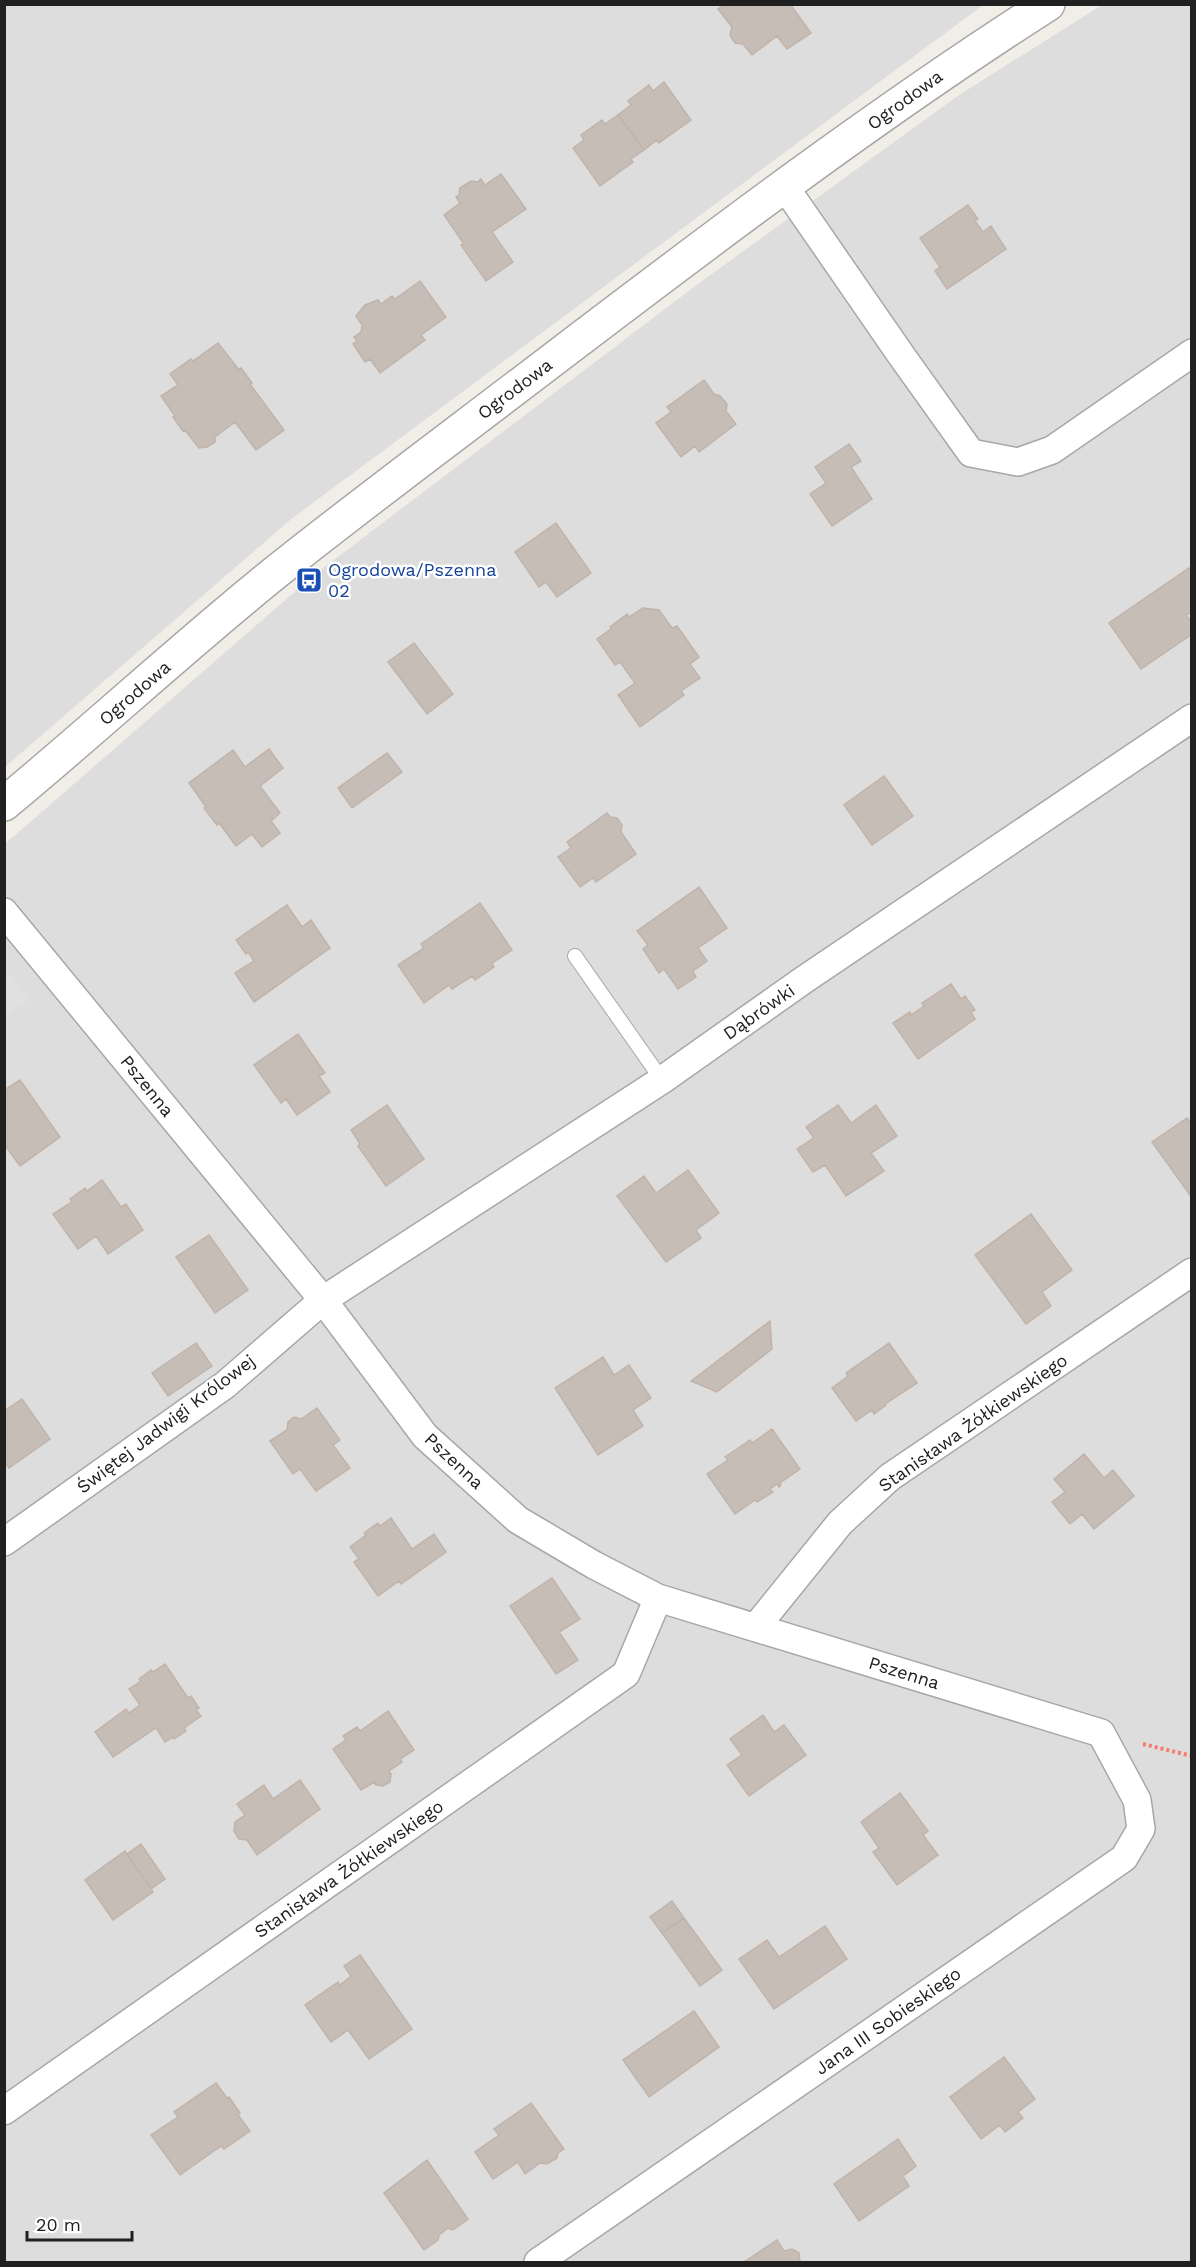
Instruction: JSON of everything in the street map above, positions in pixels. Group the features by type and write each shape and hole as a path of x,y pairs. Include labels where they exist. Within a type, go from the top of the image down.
{"street":[{"name":"Ogrodowa","path":"4,804 287,564 638,295 965,57 1048,4"},
{"path":"785,187 900,356 971,453 1018,462 1052,450 1191,352"},
{"name":"Dąbrówki","path":"322,1300 662,1080 805,979 1191,718"},
{"name":"Pszenna","path":"4,912 322,1300 425,1436 518,1520 594,1565 658,1598 1101,1733"},
{"name":"Stanisława Żółkiewskiego","path":"756,1627 840,1524 890,1477 1191,1272"},
{"name":"Świętej Jadwigi Królowej","path":"4,1542 225,1385 322,1300"},
{"name":"Stanisława Żółkiewskiego","path":"4,2112 626,1674 658,1598"},
{"name":"Jana III Sobieskiego","path":"538,2262 1124,1858 1141,1829 1137,1800 1101,1733"}],"lane":[{"path":"575,956 662,1080"}],"shaded area":[{"path":"5,5 983,5 290,520 5,767"},
{"path":"1102,5 1191,5 1191,2262 5,2262 5,844 314,575 698,284 959,95"},
{"path":"5,967 29,1001 4,1017"}],"building":[{"path":"724,4 790,4 811,33 787,49 777,36 752,55 743,44 735,43 730,35 732,27 718,9"},
{"path":"664,82 691,120 659,143 657,140 644,150 618,115 631,105 628,101 649,85 653,91"},
{"path":"618,115 644,150 631,159 633,162 600,186 573,148 584,140 581,135 602,120 605,124"},
{"path":"501,174 526,209 492,232 513,262 486,281 444,215 460,203 456,197 459,195 460,188 471,181 478,182 481,179 485,185"},
{"path":"968,205 978,219 975,221 983,232 991,226 1006,249 947,289 935,271 940,267 920,238"},
{"path":"420,281 446,317 421,335 425,340 380,373 370,359 365,362 353,344 357,341 354,337 361,332 362,325 356,316 365,305 378,300 381,304 392,296 395,299"},
{"path":"218,343 239,370 241,368 284,430 256,450 235,422 215,437 215,442 207,447 199,448 185,430 183,431 161,396 178,385 170,374"},
{"path":"704,380 714,394 720,396 727,404 726,411 736,424 699,452 695,446 681,457 656,423 671,412 667,407"},
{"path":"849,444 861,461 851,467 872,499 832,526 810,494 826,483 815,467"},
{"path":"556,523 591,573 557,597 546,582 539,587 515,552"},
{"path":"1189,568 1192,571 1192,612 1186,615 1192,623 1192,634 1141,669 1109,623"},
{"path":"643,608 659,610 672,628 677,626 699,657 690,664 700,678 681,691 684,695 640,727 618,695 635,683 620,662 615,665 597,639 627,614 629,617"},
{"path":"414,643 453,694 427,714 388,662"},
{"path":"269,749 283,768 260,786 280,813 271,821 280,833 262,847 252,834 236,846 219,823 217,825 204,808 206,807 189,783 233,750 245,767"},
{"path":"387,753 402,772 352,808 338,788"},
{"path":"884,776 913,816 872,845 844,805"},
{"path":"607,813 610,817 617,818 622,825 621,832 636,854 596,882 593,878 580,887 558,857 571,848 567,842"},
{"path":"699,887 727,928 698,948 707,961 693,971 696,977 678,989 664,969 659,973 643,949 648,945 637,931"},
{"path":"480,903 512,950 492,963 494,967 475,980 472,976 452,989 449,985 424,1003 398,965 424,948 421,944"},
{"path":"287,905 302,927 311,920 330,948 254,1002 235,973 254,961 236,940"},
{"path":"951,984 961,999 965,996 975,1010 971,1012 975,1019 918,1059 893,1023 910,1012 911,1015 924,1006 922,1003"},
{"path":"298,1034 325,1073 319,1076 330,1092 297,1115 286,1099 281,1103 254,1065"},
{"path":"20,1080 60,1137 20,1166 4,1144 4,1090"},
{"path":"387,1105 424,1159 386,1186 358,1146 360,1144 351,1130"},
{"path":"838,1105 851,1123 876,1105 897,1136 871,1153 884,1171 846,1196 825,1165 813,1172 797,1149 814,1138 806,1127"},
{"path":"1187,1118 1192,1125 1192,1198 1152,1142"},
{"path":"688,1170 719,1213 696,1230 701,1238 666,1262 617,1196 644,1176 656,1193"},
{"path":"102,1180 121,1207 126,1204 143,1230 108,1254 96,1236 78,1249 53,1214 72,1202 70,1199 85,1188 87,1191"},
{"path":"1031,1214 1072,1270 1042,1292 1051,1306 1026,1324 975,1255"},
{"path":"209,1235 248,1290 215,1313 176,1257"},
{"path":"770,1321 772,1349 717,1392 691,1381"},
{"path":"196,1343 212,1366 168,1396 152,1373"},
{"path":"889,1343 917,1383 874,1414 872,1410 856,1421 832,1388 848,1376 846,1373"},
{"path":"603,1357 614,1375 629,1365 651,1398 633,1410 643,1426 598,1455 555,1388"},
{"path":"22,1399 50,1439 9,1468 4,1461 4,1411"},
{"path":"317,1408 340,1440 333,1445 350,1468 316,1491 300,1469 293,1474 270,1441 287,1430 288,1422 294,1417 301,1419"},
{"path":"772,1429 800,1469 780,1483 779,1487 777,1484 770,1489 773,1492 757,1502 755,1500 735,1514 707,1474 728,1460 725,1457 750,1440 752,1443"},
{"path":"1084,1454 1104,1478 1113,1470 1134,1496 1094,1529 1082,1514 1070,1524 1052,1502 1065,1492 1054,1479"},
{"path":"391,1518 412,1549 434,1534 446,1552 401,1584 399,1581 378,1596 354,1562 359,1559 350,1547 378,1523 380,1526"},
{"path":"552,1578 580,1619 559,1632 578,1660 556,1674 510,1606"},
{"path":"165,1664 188,1698 191,1696 201,1716 184,1728 186,1731 174,1739 173,1737 165,1742 156,1728 113,1757 95,1732 126,1709 129,1713 140,1705 129,1689 151,1670 153,1672"},
{"path":"388,1711 414,1750 400,1759 402,1762 389,1771 390,1782 383,1786 376,1785 374,1782 361,1790 333,1749 346,1740 343,1736 357,1727 360,1731"},
{"path":"763,1715 774,1732 784,1725 806,1755 749,1796 727,1765 742,1755 730,1739"},
{"path":"300,1780 320,1809 257,1855 247,1840 239,1839 234,1831 235,1822 245,1815 237,1804 264,1785 273,1799"},
{"path":"900,1793 928,1831 923,1835 938,1855 897,1885 873,1852 879,1848 861,1822"},
{"path":"141,1844 165,1879 151,1889 127,1854"},
{"path":"125,1851 153,1892 113,1920 85,1880"},
{"path":"672,1901 684,1918 662,1933 650,1917"},
{"path":"684,1918 722,1970 700,1986 662,1933"},
{"path":"825,1926 847,1959 774,2009 739,1959 767,1940 779,1957"},
{"path":"360,1955 412,2029 369,2059 348,2030 331,2042 305,2005 338,1982 340,1985 351,1976 344,1966"},
{"path":"694,2011 719,2047 649,2097 623,2060"},
{"path":"1004,2057 1035,2099 1018,2112 1023,2118 1005,2132 1000,2125 981,2139 950,2097"},
{"path":"216,2083 227,2098 229,2097 240,2113 238,2115 250,2131 224,2149 221,2146 180,2175 151,2135 178,2117 174,2112"},
{"path":"531,2103 564,2149 558,2153 557,2158 547,2164 540,2163 525,2174 518,2162 493,2179 475,2152 499,2135 494,2129"},
{"path":"898,2139 916,2166 903,2176 909,2186 859,2221 834,2184"},
{"path":"427,2160 468,2219 453,2230 448,2228 439,2235 438,2240 424,2250 384,2193"},
{"path":"777,2240 784,2251 792,2249 799,2253 800,2262 744,2262"}],"place":[{"name":"Ogrodowa/Pszenna 02","path":"309,580"}]}
